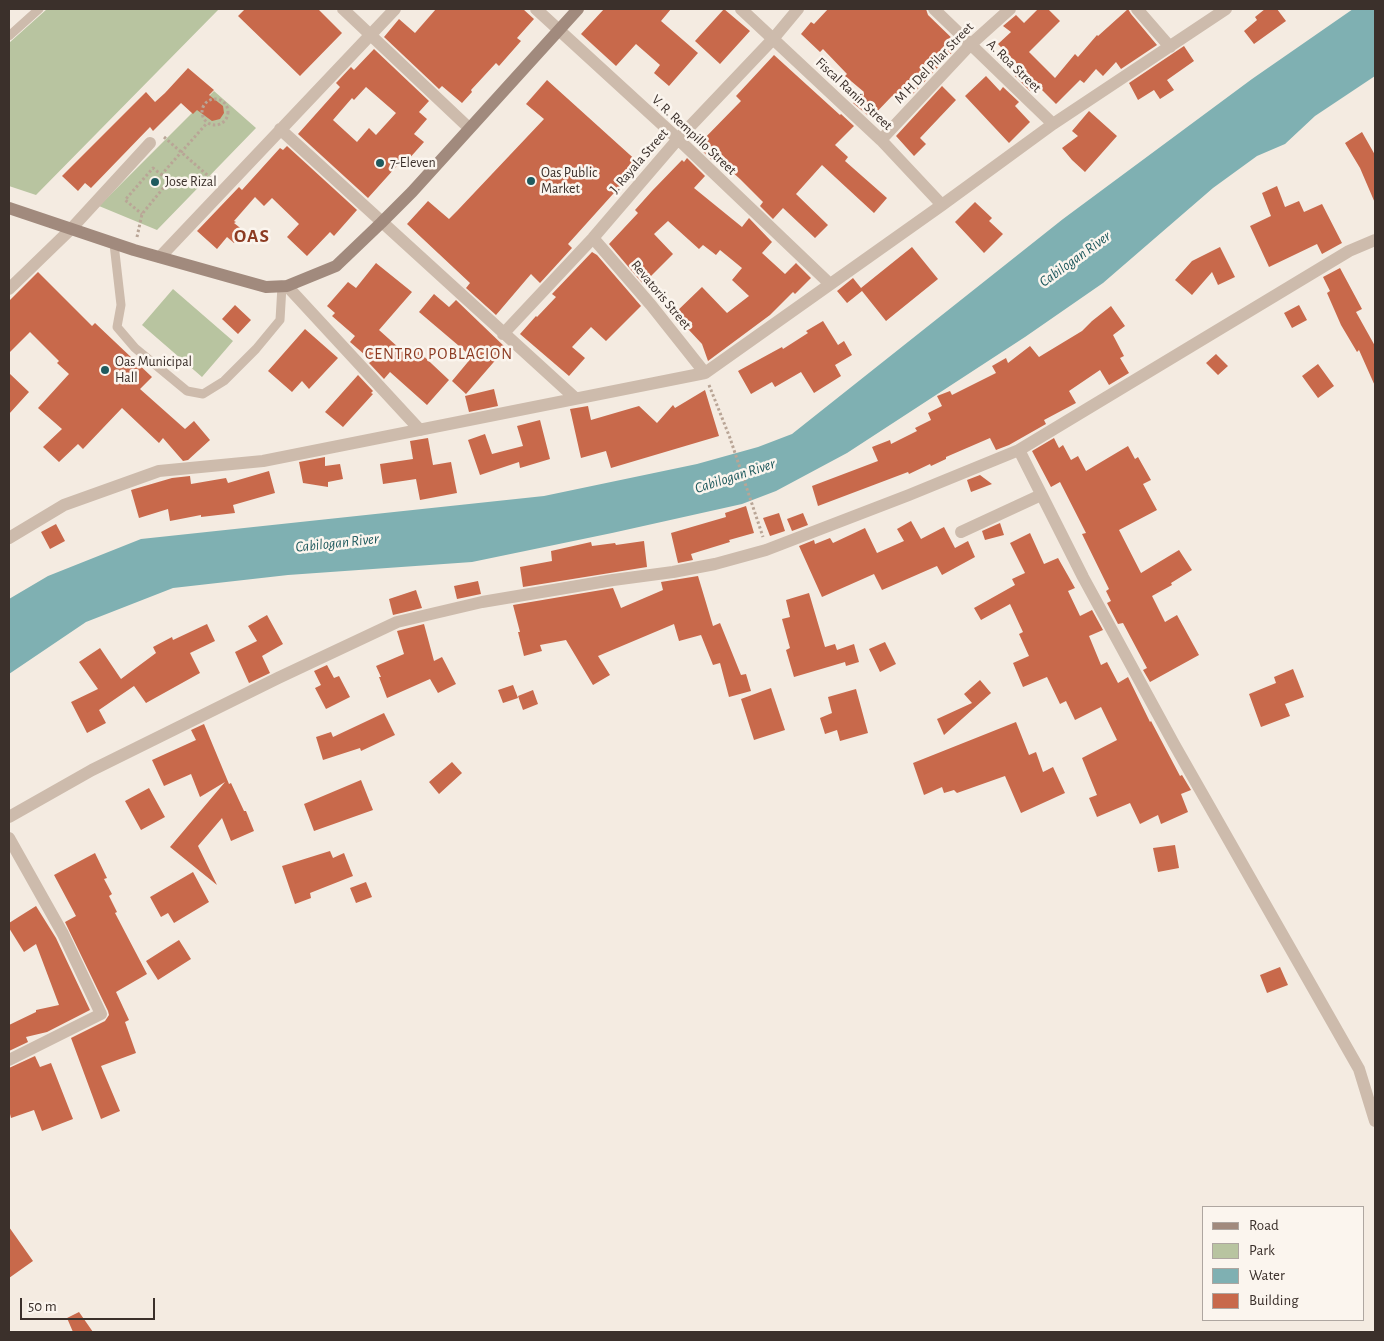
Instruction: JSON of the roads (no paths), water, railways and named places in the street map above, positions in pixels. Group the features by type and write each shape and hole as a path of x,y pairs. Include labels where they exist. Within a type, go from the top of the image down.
{"main road":[{"path":"9,208 134,250 266,287 285,286 336,266 412,192 578,9"}],"street":[{"path":"343,9 469,128"},
{"path":"160,257 395,9"},
{"name":"V. R. Rempillo Street","path":"536,9 678,139 830,284"},
{"name":"Fiscal Ranin Street","path":"741,9 881,140 942,205"},
{"name":"J. Rayala Street","path":"503,334 592,238 678,139 773,39 798,9"},
{"name":"A. Roa Street","path":"934,9 1053,124"},
{"name":"M H Del Pilar Street","path":"881,140 970,45 1010,9"},
{"path":"1137,9 1170,47"},
{"path":"9,538 64,505 159,471 263,461 705,372 942,205 1053,124 1226,9"},
{"path":"280,129 574,398"},
{"path":"9,289 71,229 150,143"},
{"name":"Revatoris Street","path":"592,238 651,305 705,372"},
{"path":"9,817 92,770 278,678 397,622 482,602 715,564 766,550 1019,450 1349,252 1375,240"},
{"path":"285,286 420,430"},
{"path":"1019,450 1083,576 1174,744 1360,1069 1375,1121"},
{"path":"961,532 1041,495"},
{"path":"9,838 63,934 101,1014 9,1060"}],"lane":[{"path":"9,36 39,9"},
{"path":"114,244 121,305 117,327 135,348 187,391 203,394 224,381 256,349 280,320 285,286"}],"water":[{"name":"Cabilogan River","path":"1353,9 1375,9 1375,76 1315,116 1285,144 1257,156 1213,188 1103,283 1025,337 847,453 776,491 742,504 472,562 288,575 173,588 86,622 9,674 9,599 48,576 141,539 544,496 697,464 758,447 792,434 1063,219 1252,79"}],"place":[{"name":"7-Eleven","path":"380,163"},
{"name":"Oas Public Market","path":"531,181"},
{"name":"Jose Rizal","path":"155,182"},
{"name":"Oas Municipal Hall","path":"105,370"}],"district":[{"name":"OAS","path":"252,236"},
{"name":"CENTRO POBLACION","path":"439,354"}]}
